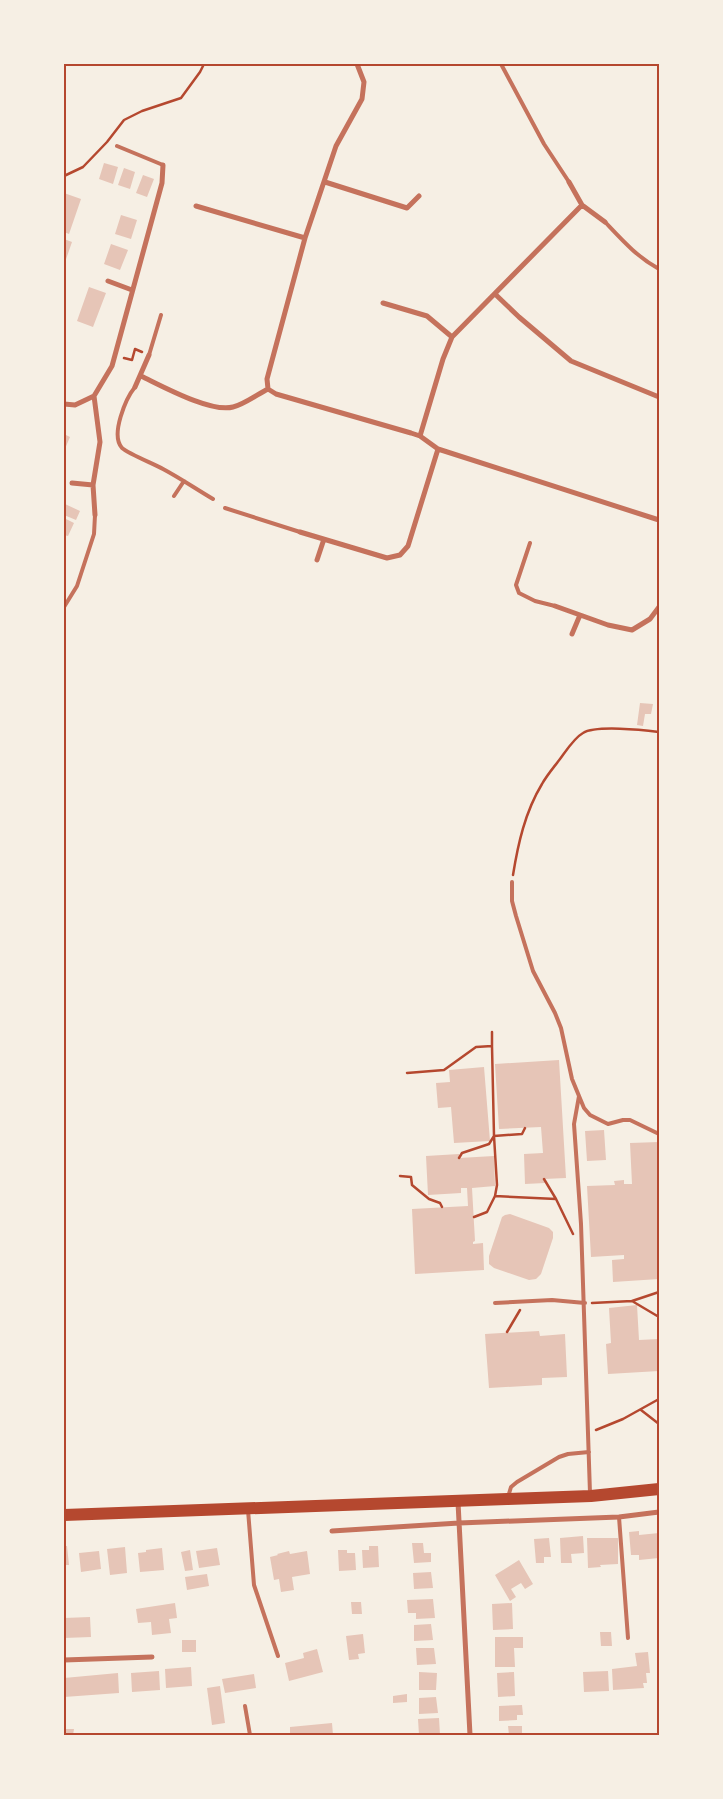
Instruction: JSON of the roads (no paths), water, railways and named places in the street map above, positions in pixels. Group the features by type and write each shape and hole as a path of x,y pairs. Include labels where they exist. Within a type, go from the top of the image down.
{"main road":[{"path":"64,1515 507,1500 591,1496 659,1489"}],"street":[{"path":"268,389 267,379 305,238 336,146 362,99 364,82 357,64"},
{"path":"64,404 75,405 94,396 112,366 162,184 163,165"},
{"path":"325,182 407,208 418,196"},
{"path":"569,182 582,205 605,222"},
{"path":"420,436 443,359 452,337 582,205"},
{"path":"196,206 305,238"},
{"path":"108,281 132,290"},
{"path":"495,294 519,318 572,361 659,397"},
{"path":"384,304 427,316 452,337"},
{"path":"135,387 149,355"},
{"path":"140,376 203,404 220,408 233,407 268,389"},
{"path":"268,389 276,394 420,436 438,449 659,520"},
{"path":"94,396 100,442 93,485 95,515"},
{"path":"300,532 388,558 400,555 408,546 438,449"},
{"path":"72,483 93,485"},
{"path":"317,560 324,539"},
{"path":"555,606 608,625 632,630 650,619 659,607"},
{"path":"572,634 580,615"},
{"path":"458,1502 470,1735"},
{"path":"332,1531 459,1523 619,1517 659,1512"},
{"path":"64,1660 152,1657"}],"lane":[{"path":"501,64 544,144 569,182"},
{"path":"117,146 163,165"},
{"path":"605,222 630,249 643,260 659,269"},
{"path":"149,355 162,315"},
{"path":"135,387 128,396 119,423 119,441 122,448 184,481 213,499"},
{"path":"174,496 184,481"},
{"path":"225,508 300,532"},
{"path":"64,607 78,586 94,534 95,515"},
{"path":"530,543 516,584 519,593 535,601 555,606"},
{"path":"512,882 512,901 533,971 561,1028 572,1078 584,1108 590,1114 608,1124 630,1120 659,1134"},
{"path":"579,1096 574,1124 585,1303 591,1496"},
{"path":"495,1303 552,1300 585,1303"},
{"path":"507,1500 512,1487 517,1482 559,1457 589,1452"},
{"path":"248,1508 254,1585 278,1656"},
{"path":"619,1517 628,1638"},
{"path":"245,1706 250,1735"}]}
